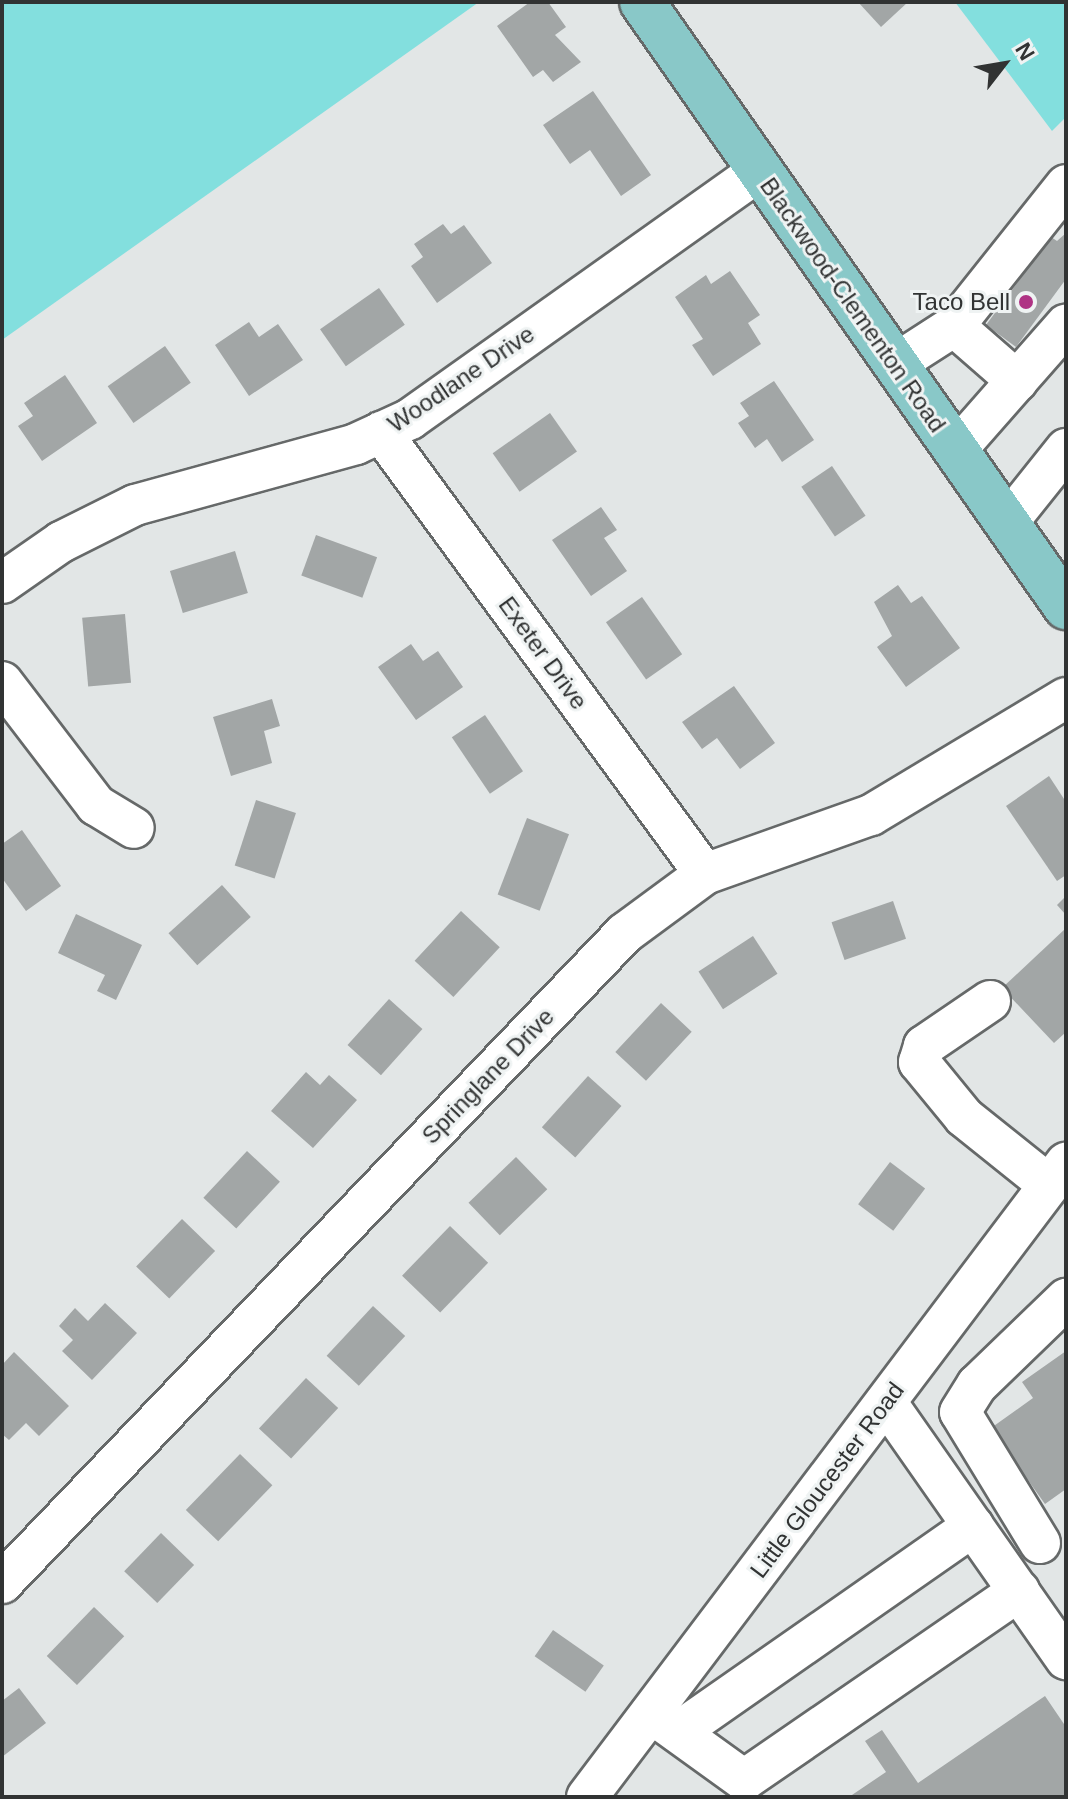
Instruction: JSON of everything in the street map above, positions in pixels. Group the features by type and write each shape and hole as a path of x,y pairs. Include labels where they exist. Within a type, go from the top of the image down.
{"main road":[{"name":"Blackwood-Clementon Road","path":"642,2 1066,607"}],"street":[{"name":"Woodlane Drive","path":"2,583 61,542 135,505 381,432 759,171"},
{"path":"895,364 954,326 1066,185"},
{"path":"956,450 1066,325"},
{"path":"954,326 1017,381"},
{"name":"Exeter Drive","path":"381,432 705,874"},
{"path":"1007,523 1063,458"},
{"path":"2,682 96,805 134,828"},
{"name":"Springlane Drive","path":"2,1583 625,933 705,874 871,815 1066,698"},
{"path":"990,1001 924,1046 919,1062 964,1117 1058,1174"},
{"name":"Little Gloucester Road","path":"587,1797 664,1722 886,1402 1058,1174"},
{"path":"1040,1543 960,1412 977,1385 1066,1299"},
{"path":"886,1402 1066,1659"},
{"path":"973,1526 664,1722 747,1789 1019,1591"}],"shaded area":[{"path":"2,2 479,2 2,340"},
{"path":"955,2 1066,2 1066,117 1052,131"}],"building":[{"path":"530,2 548,2 566,27 555,35 581,62 553,82 543,70 533,77 497,26"},
{"path":"858,2 908,2 881,27"},
{"path":"593,91 651,175 621,196 590,150 570,164 543,125"},
{"path":"443,224 451,234 464,225 492,263 437,303 411,266 423,257 414,244"},
{"name":"Taco Bell","path":"1066,233 1066,279 1016,347 986,325 1051,237 1057,241"},
{"path":"730,271 760,315 748,323 761,344 713,376 692,345 703,339 675,297 706,275 711,284"},
{"path":"379,288 405,325 346,366 320,329"},
{"path":"249,322 259,337 278,324 303,360 249,396 215,345"},
{"path":"165,346 191,383 133,423 108,386"},
{"path":"65,375 97,423 42,461 18,426 33,416 24,403"},
{"path":"774,381 814,440 782,462 767,439 755,448 738,423 749,416 740,403"},
{"path":"550,413 577,452 520,492 493,453"},
{"path":"832,466 866,516 835,536 801,487"},
{"path":"601,507 617,530 604,538 627,571 591,596 552,540"},
{"path":"316,535 377,557 362,598 301,575"},
{"path":"235,551 248,593 183,613 170,571"},
{"path":"898,585 911,603 922,596 960,648 906,687 877,647 892,636 874,602"},
{"path":"642,597 682,654 646,680 606,622"},
{"path":"125,614 131,683 88,686 82,618"},
{"path":"411,644 423,661 438,651 463,687 416,720 378,667"},
{"path":"734,686 775,743 740,769 717,738 702,749 682,722"},
{"path":"272,699 280,726 264,731 272,763 231,776 213,717"},
{"path":"485,715 523,771 490,794 452,737"},
{"path":"1049,776 1066,802 1066,875 1057,881 1006,806"},
{"path":"256,800 296,813 275,879 235,866"},
{"path":"527,818 569,834 540,911 498,895"},
{"path":"22,830 61,886 26,911 2,878 2,844"},
{"path":"222,885 251,917 197,965 168,933"},
{"path":"1066,896 1066,915 1057,905"},
{"path":"893,901 906,939 845,960 832,922"},
{"path":"461,911 500,947 453,997 415,961"},
{"path":"76,914 142,945 116,1000 97,991 105,975 58,953"},
{"path":"1066,928 1066,1032 1054,1043 1002,988"},
{"path":"753,936 778,974 723,1009 698,971"},
{"path":"389,999 422,1029 381,1075 348,1045"},
{"path":"661,1003 692,1032 646,1081 615,1052"},
{"path":"306,1072 320,1085 329,1075 357,1100 313,1148 271,1111"},
{"path":"588,1076 621,1106 575,1157 542,1127"},
{"path":"247,1151 280,1182 236,1228 203,1198"},
{"path":"516,1157 547,1189 500,1235 469,1203"},
{"path":"890,1162 925,1188 893,1231 858,1204"},
{"path":"182,1219 215,1251 169,1298 136,1266"},
{"path":"450,1226 488,1263 440,1312 402,1276"},
{"path":"105,1303 137,1333 92,1380 62,1351 73,1340 59,1326 75,1308 88,1321"},
{"path":"373,1306 405,1336 359,1386 327,1356"},
{"path":"1066,1351 1066,1489 1045,1504 991,1428 1033,1398 1022,1382"},
{"path":"14,1352 69,1406 39,1436 26,1423 9,1440 2,1434 2,1365"},
{"path":"306,1378 338,1408 291,1458 259,1428"},
{"path":"240,1454 272,1485 218,1541 186,1510"},
{"path":"161,1533 194,1565 157,1603 124,1571"},
{"path":"94,1607 124,1636 77,1685 47,1656"},
{"path":"553,1630 604,1666 585,1692 535,1656"},
{"path":"19,1688 46,1723 2,1757 2,1701"},
{"path":"1045,1696 1066,1727 1066,1797 849,1797 886,1772 865,1741 882,1730 918,1783"}],"place":[{"name":"Taco Bell","path":"1026,302"}]}
